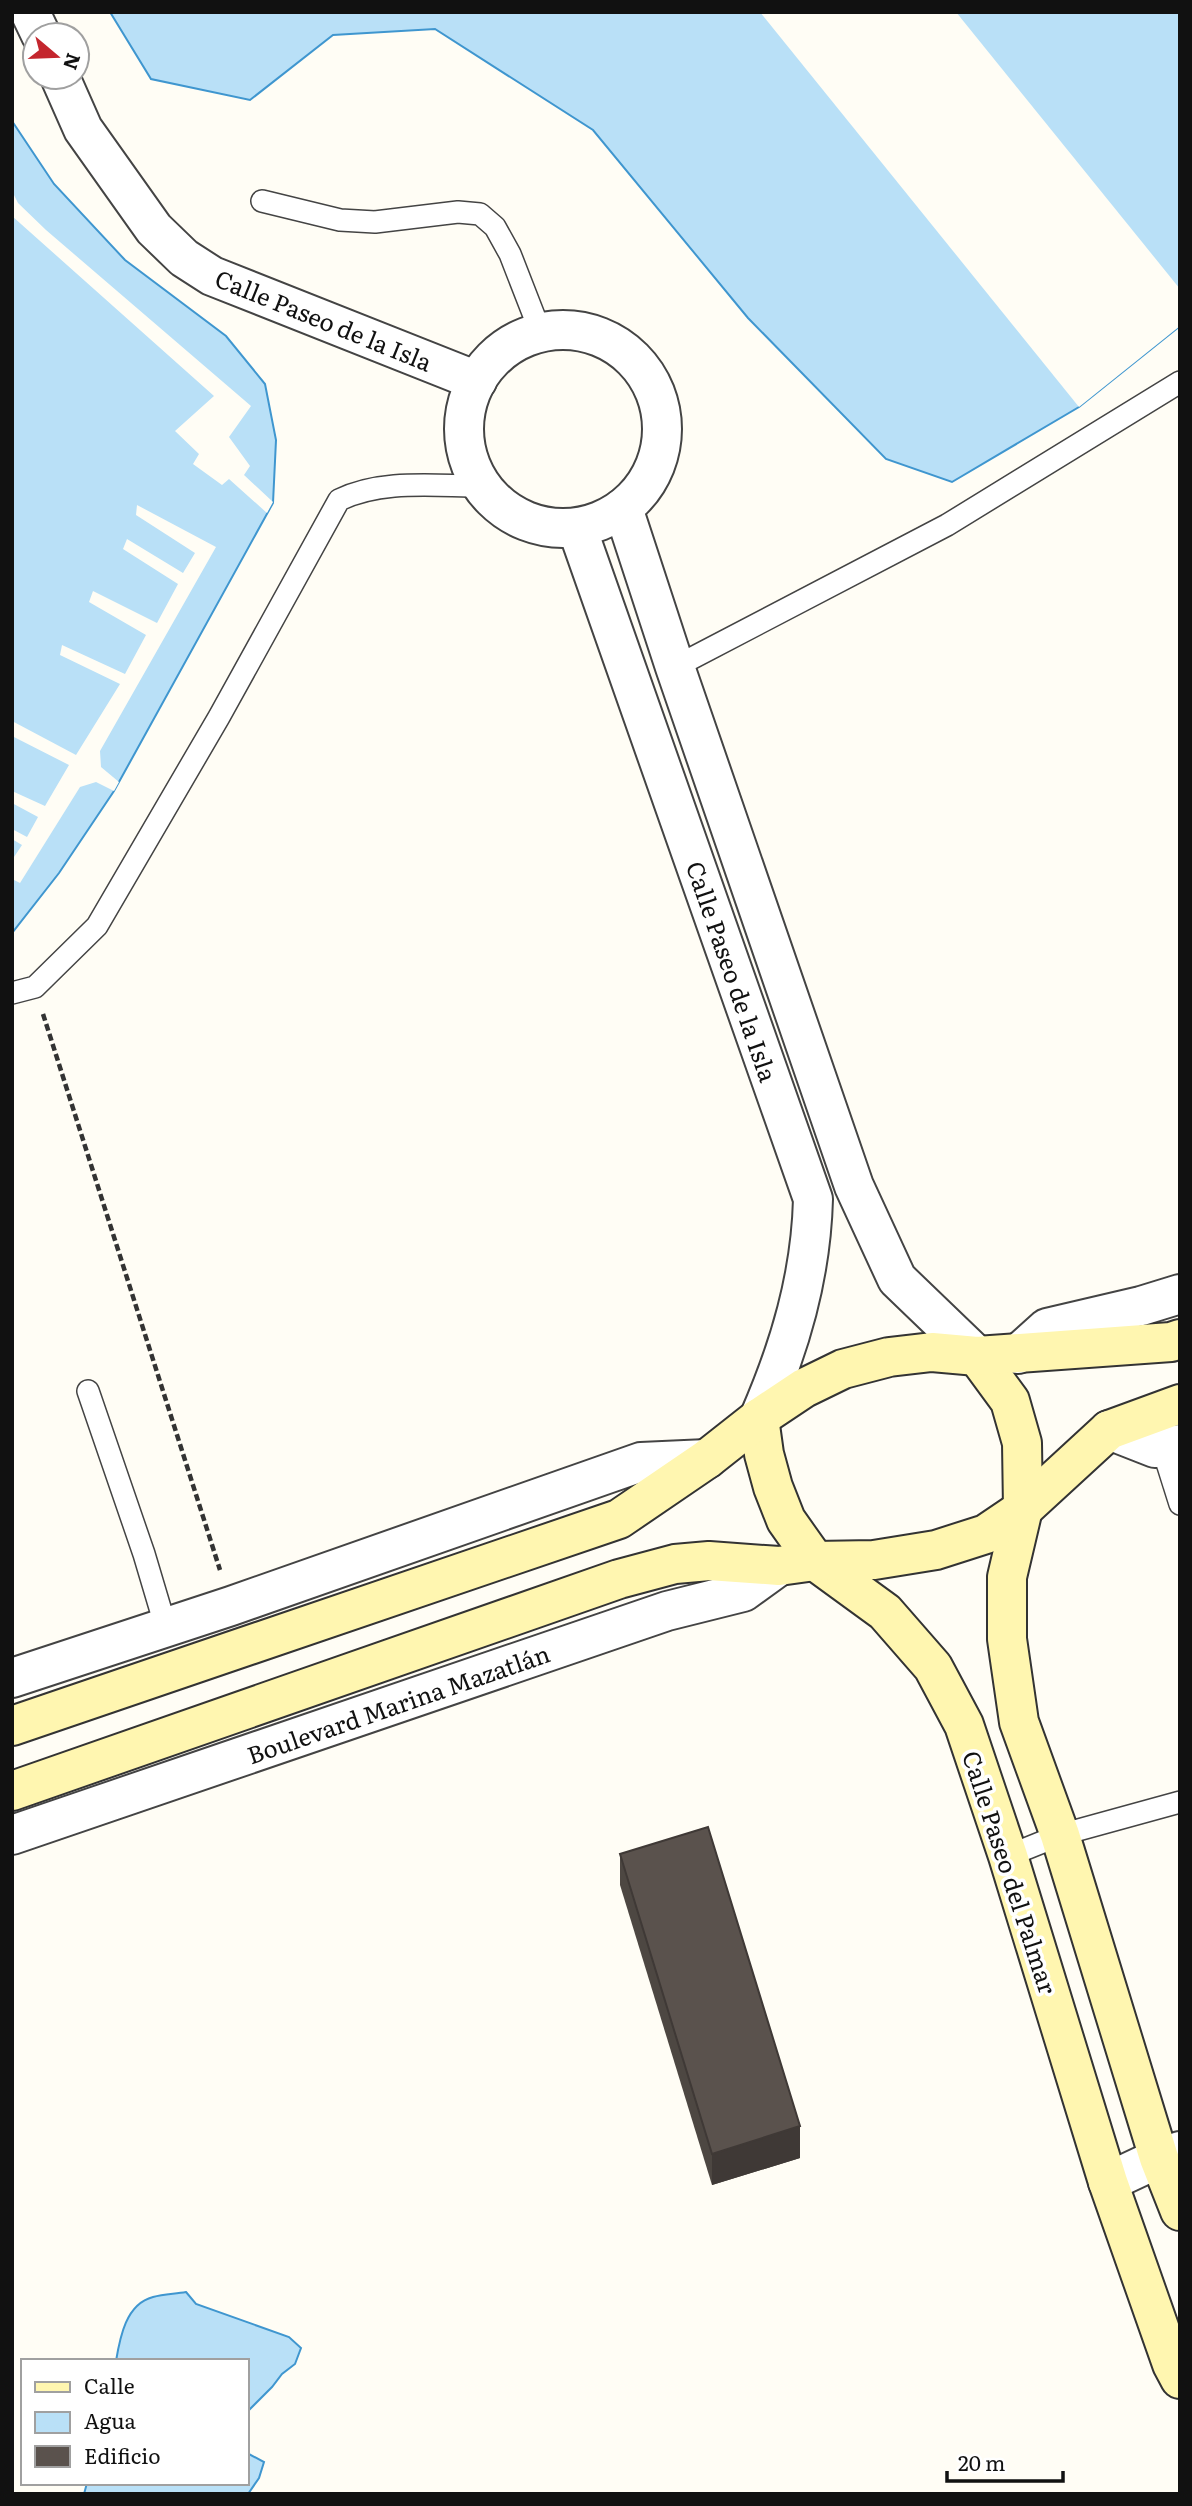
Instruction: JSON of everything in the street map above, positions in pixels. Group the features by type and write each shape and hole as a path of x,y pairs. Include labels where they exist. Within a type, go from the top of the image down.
{"main road":[{"path":"12,1726 619,1519 707,1460 759,1418 804,1388 844,1369 889,1357 932,1352 977,1356 1018,1354 1171,1342 1180,1339"},
{"path":"977,1356 1010,1401 1021,1443 1023,1509 1007,1577 1007,1639 1019,1722 1169,2154 1180,2211"},
{"name":"Boulevard Marina Mazatlán","path":"12,1791 619,1579 675,1564 709,1561 797,1563 874,1560 936,1550 986,1534 1023,1509 1108,1430 1180,1404"},
{"name":"Calle Paseo del Palmar","path":"759,1418 764,1454 797,1563 885,1612 933,1667 964,1725 1008,1856 1108,2182 1167,2351 1180,2379"}],"street":[{"name":"Calle Paseo de la Isla","path":"66,91 83,129 154,229 184,258 212,276 477,381"},
{"path":"540,331 586,332 615,344 639,365 656,393 662,424 659,456 645,485 623,508 601,521 576,528 549,528 523,521 500,506 481,486 469,461 464,434 466,407 477,381 496,356 523,338 540,331"},
{"name":"Calle Paseo de la Isla","path":"623,508 854,1186 897,1279 977,1356"},
{"name":"Calle Paseo de la Isla","path":"576,528 813,1199 812,1238 801,1303 781,1367 759,1418"},
{"path":"813,1199 854,1186"},
{"path":"1018,1354 1047,1328 1180,1294"},
{"path":"1108,1430 1155,1448 1171,1446"},
{"path":"12,1678 231,1606 641,1462 707,1460"},
{"name":"Boulevard Marina Mazatlán","path":"12,1835 667,1611 743,1592 797,1563"},
{"path":"1108,2182 1169,2154"}],"lane":[{"path":"262,201 340,219 375,222 458,212 480,214 495,227 510,254 540,331"},
{"path":"675,667 947,525 1180,382"},
{"path":"12,993 35,987 97,926 274,620 339,500 354,493 386,486 481,486"},
{"path":"88,1391 166,1628"},
{"path":"1171,1446 1180,1504"},
{"path":"1008,1856 1060,1835 1180,1802"}],"path":[{"path":"35,987 231,1606"}],"water":[{"path":"110,12 1180,12 1180,326 1079,407 952,482 886,459 748,318 593,130 435,29 333,35 250,100 151,79"},
{"path":"12,121 54,184 125,260 226,336 265,384 276,440 273,503 114,791 59,873 12,933"},
{"path":"186,2292 196,2304 289,2337 301,2348 295,2364 282,2374 248,2411 248,2359 116,2359 130,2314 144,2301"},
{"path":"248,2454 264,2462 259,2478 248,2494 84,2494 86,2485 248,2485"}],"pier":[{"path":"760,12 956,12 1180,289 1180,326 1079,407"},
{"path":"12,191 18,203 46,230 251,406 229,437 250,466 244,475 273,502 267,513 229,479 222,485 193,464 199,454 175,431 214,396 12,216"},
{"path":"137,505 216,547 100,751 101,767 119,782 114,791 96,782 80,787 20,883 12,879 12,860 22,845 12,839 12,829 27,837 38,817 12,803 12,791 45,806 69,765 12,736 12,721 76,755 120,684 60,655 62,645 125,674 146,635 89,602 93,591 157,623 178,584 123,549 127,539 183,573 195,553 136,515"}],"building":[{"path":"708,1827 800,2126 712,2154 620,1854"}]}
